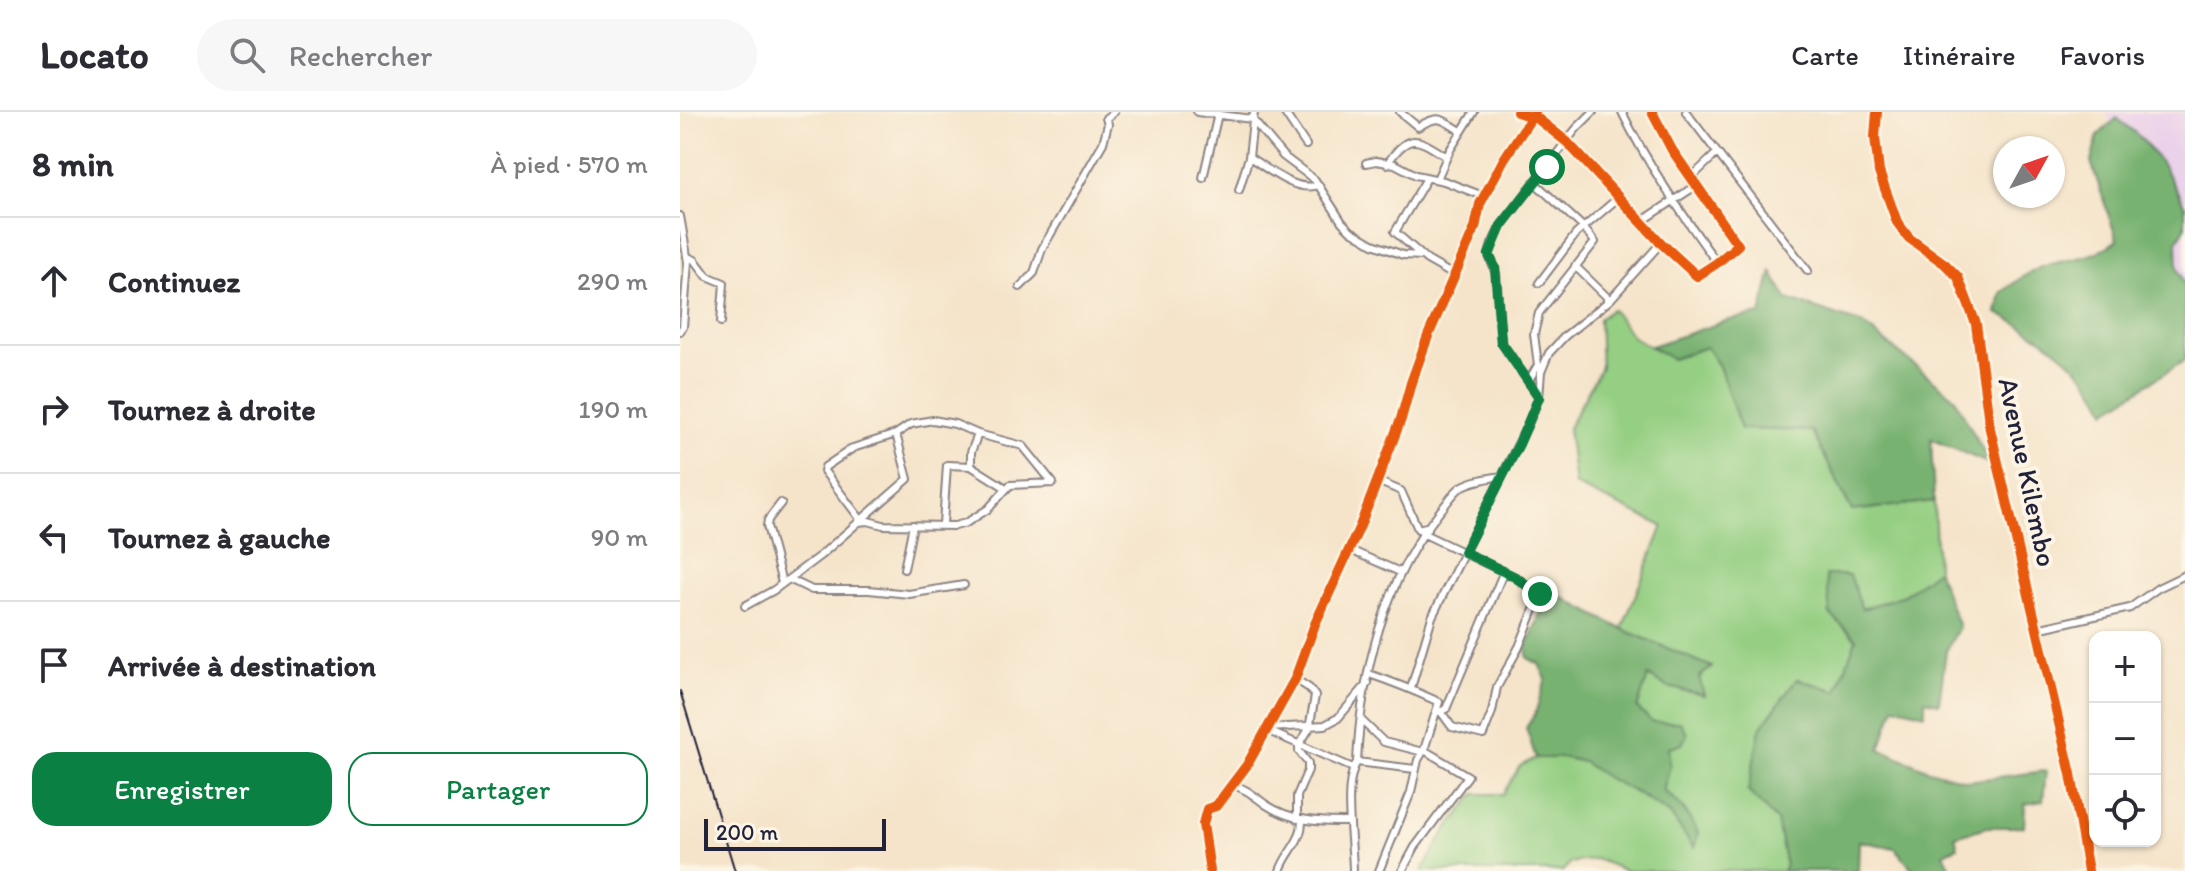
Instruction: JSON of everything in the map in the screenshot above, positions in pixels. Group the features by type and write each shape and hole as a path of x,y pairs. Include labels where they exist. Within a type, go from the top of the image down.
{"street":[{"path":"1020,287 1034,273 1042,249 1103,143 1108,124 1106,118 1114,112"},
{"path":"1197,112 1250,118 1283,156 1319,185 1351,231 1373,244 1403,255 1422,256"},
{"path":"1239,190 1249,157 1254,112"},
{"path":"1284,112 1306,145"},
{"path":"1400,112 1418,127 1429,119 1437,118 1461,131"},
{"path":"1437,179 1474,112"},
{"path":"1517,112 1533,114 1567,142 1661,243 1697,276 1738,245 1672,150 1652,112"},
{"path":"1539,397 1501,342 1495,267 1489,255 1501,226 1580,124 1593,112"},
{"path":"1622,112 1636,141 1673,200 1717,263"},
{"path":"1686,112 1808,271"},
{"name":"Avenue Kilembo","path":"1877,112 1875,137 1879,172 1897,222 1909,238 1958,277 1976,324 1990,429 2071,774 2088,871"},
{"path":"1203,178 1218,114"},
{"path":"1210,871 1203,824 1207,809 1216,806 1233,785 1295,679 1315,624 1350,550 1377,481 1428,336 1475,228 1483,196 1533,114"},
{"path":"1387,164 1402,146 1414,139 1447,157"},
{"path":"1696,182 1695,174 1716,154"},
{"path":"1249,157 1298,185 1311,188 1319,185"},
{"path":"1366,163 1395,164 1483,196"},
{"path":"1427,178 1395,230 1422,256 1455,276"},
{"path":"1529,380 1538,365 1534,334 1539,313 1595,242 1534,182"},
{"path":"1641,222 1696,182"},
{"path":"1539,283 1557,256 1583,227 1618,198"},
{"path":"680,216 688,257 683,327 680,331"},
{"path":"1403,240 1406,249 1403,255"},
{"path":"1411,688 1432,617 1539,397 1541,372 1549,353 1610,300 1661,243"},
{"path":"688,257 695,260 707,276 724,283 721,322"},
{"path":"1575,266 1610,300"},
{"path":"925,420 953,423 978,434 1023,446 1053,483 1014,484 1006,488 976,519 955,526 859,521 824,471 825,467 853,448 896,434 911,424 925,420"},
{"path":"745,606 786,581 908,479 896,434"},
{"path":"971,466 971,452 978,434"},
{"path":"943,524 946,466 971,466 1006,488"},
{"path":"1353,871 1350,822 1369,674 1400,572 1424,530 1459,489 1476,481 1502,476"},
{"path":"1369,674 1437,700 1439,711 1452,727 1483,735 1497,687 1519,647 1540,595 1504,571 1418,529 1401,491 1377,481"},
{"path":"781,503 767,526 786,581"},
{"path":"904,569 913,525"},
{"path":"1350,550 1400,572"},
{"path":"1439,711 1446,709 1504,571"},
{"path":"2037,629 2130,608 2158,588 2185,575"},
{"path":"786,581 812,590 909,594 964,585"},
{"path":"1280,871 1285,856 1300,840 1297,796 1308,763 1299,751 1299,745 1310,726 1315,696 1295,679"},
{"path":"1267,729 1325,725 1338,718 1368,683"},
{"path":"1379,871 1439,711"},
{"path":"1362,721 1384,742 1424,751 1468,776 1415,847 1402,871"},
{"path":"1267,729 1299,745 1355,765 1415,769"},
{"path":"1233,785 1300,820 1350,822"}],"shaded area":[{"path":"2106,112 2185,112 2185,295 2166,251"}],"green space":[{"path":"2117,118 2140,137 2162,164 2185,206 2185,228 2177,241 2178,268 2185,287 2185,360 2106,411 2088,380 2075,366 2045,341 1997,313 2001,293 2027,274 2045,266 2090,255 2117,240 2091,162 2098,135"},
{"path":"1772,272 1787,299 1863,324 1954,397 1990,464 1931,439 1934,501 1852,511 1812,431 1741,429 1719,366 1706,347 1672,359 1651,346 1729,320 1761,314"},
{"path":"1612,309 1633,337 1672,359 1706,347 1719,366 1741,428 1812,431 1852,511 1934,501 1937,570 1904,595 1861,609 1830,614 1857,639 1837,691 1797,679 1748,791 1777,820 1786,866 1783,871 1626,871 1596,859 1570,863 1563,871 1422,871 1447,829 1475,794 1503,794 1520,766 1536,758 1566,758 1584,762 1670,814 1694,847 1698,833 1695,826 1679,804 1663,791 1668,766 1665,745 1655,727 1637,708 1648,676 1668,687 1703,695 1699,677 1712,667 1622,629 1663,526 1575,485 1568,428 1601,367 1599,319"},
{"path":"1937,570 1959,627 1946,651 1939,703 1925,700 1925,714 1895,706 1880,749 1929,770 1968,781 2046,771 2043,801 2025,804 2024,827 1987,827 1955,836 1958,847 1944,853 1952,871 1914,871 1895,848 1859,841 1858,871 1783,871 1786,866 1777,821 1748,791 1760,729 1797,679 1837,691 1856,639 1830,614 1826,575 1850,575 1862,609 1904,595"},
{"path":"1550,591 1622,629 1712,667 1699,677 1704,695 1668,687 1648,676 1637,708 1652,722 1680,722 1687,734 1682,744 1668,747 1670,766 1663,790 1679,804 1695,826 1698,833 1694,848 1670,814 1641,795 1583,762 1566,758 1536,758 1526,728 1535,714 1546,679 1539,664 1528,658 1526,648"}],"railway":[{"path":"680,691 735,871"}],"cycle path":[{"path":"1517,112 1538,119 1567,142 1661,243 1697,276 1738,245 1672,150 1652,112"},
{"path":"1210,871 1203,824 1207,809 1216,806 1247,765 1295,679 1315,624 1360,526 1401,419 1428,336 1475,228 1480,204 1504,159 1535,112"},
{"path":"1877,112 1875,137 1879,172 1897,222 1909,238 1958,277 1976,324 1990,429 2071,774 2088,871"}],"route":[{"path":"1540,594 1515,577 1464,552 1519,444 1539,397 1501,342 1496,274 1489,255 1501,226 1547,167"}]}
